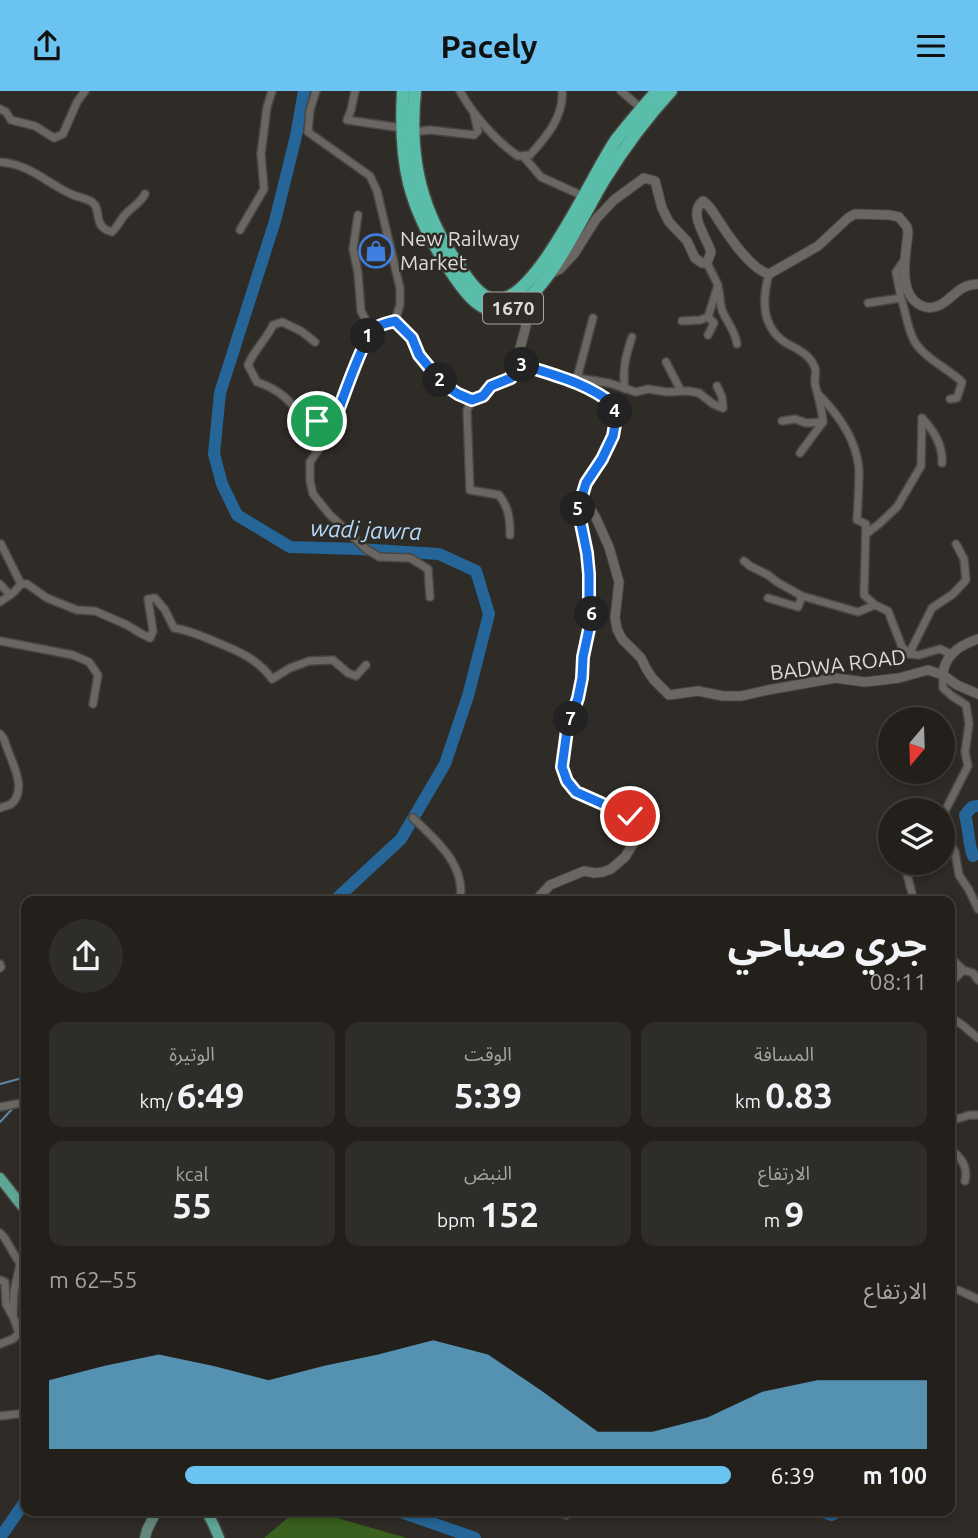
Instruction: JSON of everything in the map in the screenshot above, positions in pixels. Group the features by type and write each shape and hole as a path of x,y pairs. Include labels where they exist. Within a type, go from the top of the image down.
{"highway":[{"name":"1670","path":"403,91 407,130 417,177 425,204 440,235 475,288 490,299 510,303 534,291 549,275 622,151 671,91"},
{"name":"1670","path":"407,130 415,91"},
{"name":"1670","path":"510,303 541,267 617,140 657,91"}],"main road":[{"path":"0,1178 21,1205"},
{"path":"145,1538 153,1516"},
{"path":"209,1516 219,1538"}],"street":[{"path":"0,109 6,111 11,120 35,126 54,138 63,134 76,102 85,91"},
{"path":"240,230 264,189 261,154 267,107 272,91"},
{"path":"316,91 307,132 370,176 377,191 400,288 400,305 395,321"},
{"path":"355,91 347,120 407,130 474,135 478,131 474,111"},
{"path":"460,91 474,111 510,151 518,156 530,155 555,126 562,91"},
{"path":"621,91 642,109"},
{"path":"523,156 541,177 583,196"},
{"path":"0,162 23,166 70,194 91,202 95,205 102,228 112,232 145,194"},
{"path":"549,275 560,269 574,254 596,219 614,200 644,178 655,181 662,208 669,222 687,241 695,258 707,263"},
{"path":"737,344 736,334 721,309 718,285 707,263 711,253 697,218 697,207 702,201 747,258 764,273 769,274 818,246 855,214 890,215 899,217 907,227 905,275 908,291 918,305 933,308 962,287 978,284"},
{"path":"358,215 353,249 361,311 371,330"},
{"path":"905,259 896,272 912,336 917,345 962,382 957,398 950,399"},
{"path":"769,274 764,301 765,314 775,335 800,350 816,369 814,381 823,422 800,453"},
{"path":"708,317 718,285"},
{"path":"867,303 901,298"},
{"path":"395,321 412,338 419,355 443,384 472,400 483,396 491,386 511,378 526,326 524,315 510,303"},
{"path":"682,320 708,317"},
{"path":"708,317 715,323 708,335"},
{"path":"576,381 593,318"},
{"path":"395,321 371,330 332,430 310,462 310,481 313,493 329,514 366,549 379,557 410,558 428,569 430,597"},
{"path":"314,342 301,331 282,322 274,325 253,353 248,365 257,382 285,395 305,420 317,421 336,417"},
{"path":"625,389 624,366 632,337"},
{"path":"666,362 681,391"},
{"path":"516,363 576,381 603,395 614,405 616,419 613,436 586,483 578,509 587,553 592,615 583,657 582,678 567,730 562,767 567,781 576,792 630,816 635,829 635,841 625,857 611,869 594,873 584,871 565,878 550,885 540,896"},
{"path":"576,381 609,383 636,392 648,390 699,393 723,408 717,387"},
{"path":"818,394 833,408 842,423 859,468 857,520 866,524 864,595 875,605 888,611 902,647 909,655"},
{"path":"472,400 467,410 470,490 499,495 508,511 510,535"},
{"path":"866,534 897,507 921,466 922,418 940,444 942,463"},
{"path":"782,421 795,419 806,423 823,422"},
{"name":"BADWA ROAD","path":"582,496 610,547 619,582 615,618 617,629 622,639 641,658 653,678 670,695 698,691 741,696 835,678 865,682 899,678 928,670 978,694"},
{"path":"1,544 21,585"},
{"path":"909,655 932,608 953,594 965,580 964,559 957,544"},
{"path":"744,561 802,596 858,612 875,605"},
{"path":"0,584 10,595"},
{"path":"0,602 21,585 27,584 47,598 77,610 106,615 150,638 153,631 148,599 155,598 174,628 188,629 243,653 272,679 309,661 333,660 348,673 356,676 366,664"},
{"path":"768,598 798,607 802,596"},
{"path":"952,798 968,766 965,752 969,724 967,705 943,688 944,665 951,655 967,643 978,639"},
{"path":"0,641 73,655 89,663 98,675 93,704"},
{"path":"909,655 940,649 951,655"},
{"path":"0,734 19,778 17,794 11,804 0,808"},
{"path":"413,818 441,844 458,873 463,887 461,896"},
{"path":"955,852 959,875 978,909"},
{"path":"907,875 913,896"},
{"path":"955,962 963,970 973,973 978,980"},
{"path":"955,979 963,970"},
{"path":"955,1021 978,1038"},
{"path":"0,1107 21,1103"},
{"path":"955,1120 978,1115"},
{"path":"955,1153 965,1164 965,1181"},
{"path":"0,1233 20,1265 14,1292 13,1316"},
{"path":"0,1280 5,1282 6,1304 21,1329"},
{"path":"955,1291 978,1299"},
{"path":"0,1344 21,1333"},
{"path":"0,1416 21,1414"}],"green space":[{"path":"290,1516 330,1516 407,1538 264,1538"}],"waterway":[{"name":"wadi jawra","path":"304,91 275,221 220,393 214,454 222,484 237,515 290,547 439,554 476,571 489,614 468,696 445,764 401,839 339,896"},
{"path":"973,856 965,815 972,807 978,806"},
{"path":"0,1084 21,1078"},
{"path":"0,1122 14,1107"},
{"path":"0,1538 21,1507"},
{"name":"wadi jawra","path":"412,1516 475,1538"}],"place":[{"name":"New Railway Market","path":"376,251"}],"route":[{"path":"317,421 336,417 371,330 395,321 412,338 419,355 443,384 472,400 483,396 491,386 511,378 516,363 603,395 614,405 616,419 613,436 586,483 578,509 587,553 592,615 583,657 582,678 567,730 562,767 567,781 576,792 630,816"}]}
